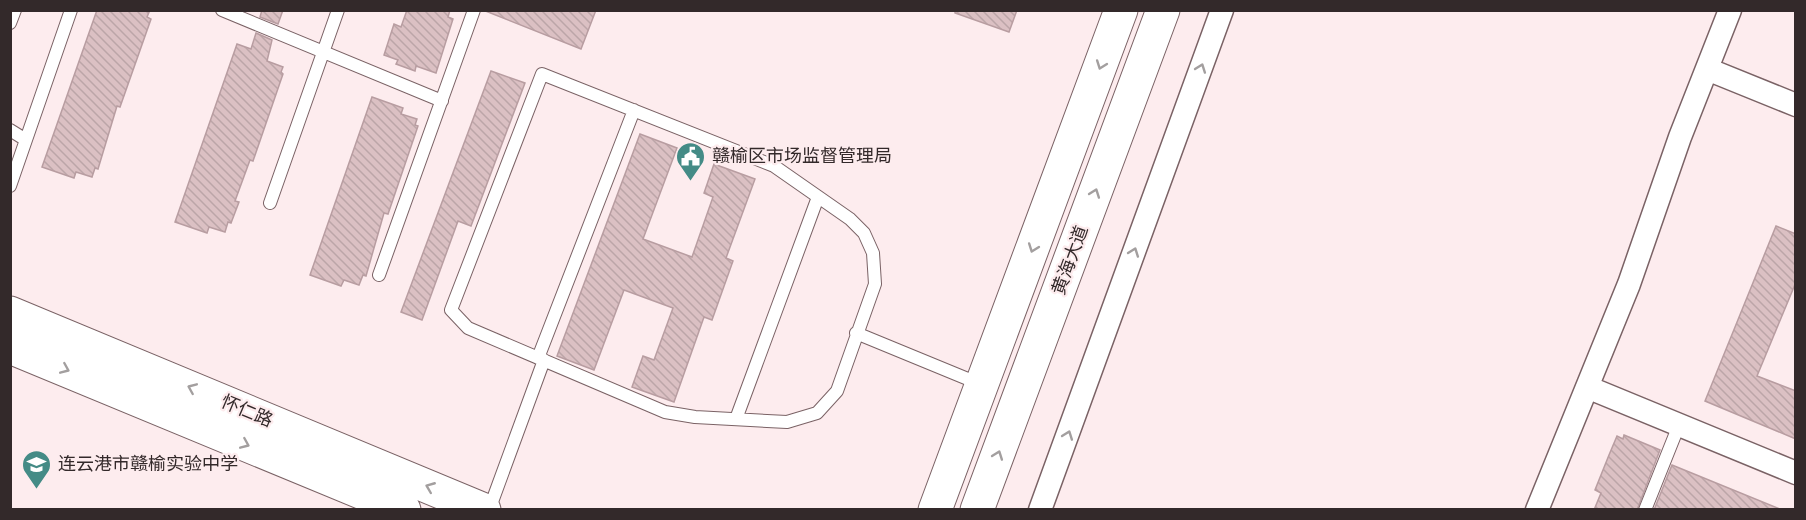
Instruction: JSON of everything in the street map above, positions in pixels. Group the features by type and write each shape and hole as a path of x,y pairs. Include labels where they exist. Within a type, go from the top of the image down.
{"main road":[{"path":"935,510 1121,10"},
{"name":"黄海大道","path":"977,510 1163,10"},
{"name":"怀仁路","path":"10,313 486,510"},
{"name":"怀仁路","path":"10,347 404,510"}],"street":[{"path":"1040,510 1222,10"},
{"path":"1537,510 1629,284 1730,10"},
{"path":"1707,69 1796,105"},
{"path":"1587,387 1796,473"}],"lane":[{"path":"10,23 15,10"},
{"path":"10,186 71,10"},
{"path":"222,10 442,101"},
{"path":"270,203 338,10"},
{"path":"379,275 474,10"},
{"path":"542,74 774,166 818,196 850,219 864,233 873,253 875,284 837,391 817,413 787,422 665,412 468,328 451,310 542,74"},
{"path":"486,510 634,110"},
{"path":"10,130 26,140"},
{"path":"736,419 818,196"},
{"path":"856,333 982,385"},
{"path":"1645,510 1679,425"}],"building":[{"path":"97,10 150,10 147,17 151,19 120,107 117,106 98,169 95,168 92,177 76,172 74,178 42,167"},
{"path":"262,10 283,10 278,24 260,17"},
{"path":"407,10 450,10 448,17 453,19 436,73 416,66 415,71 396,64 398,60 384,55 394,24 401,27"},
{"path":"483,10 596,10 581,49"},
{"path":"955,10 1017,10 1009,32 955,13"},
{"path":"256,33 272,40 267,61 283,67 281,72 283,74 253,161 250,160 235,201 239,202 231,223 228,222 225,232 209,227 207,233 175,222 237,44 251,49"},
{"path":"491,71 525,83 471,226 458,221 422,320 401,312"},
{"path":"372,97 403,108 401,114 417,119 415,125 418,126 388,214 384,213 366,276 363,275 359,285 344,280 341,286 310,275"},
{"path":"640,134 677,148 643,239 692,257 713,197 704,193 714,164 755,179 726,258 733,261 712,320 704,317 674,402 632,387 643,356 654,360 673,308 624,290 594,370 557,356"},
{"path":"1776,226 1796,234 1796,282 1757,376 1796,391 1796,439 1705,401"},
{"path":"1624,435 1660,450 1637,510 1594,510 1601,493 1595,490 1617,436 1623,439"},
{"path":"1672,465 1780,509 1780,510 1654,510"}],"place":[{"name":"赣榆区市场监督管理局","path":"691,182"},
{"name":"连云港市赣榆实验中学","path":"37,490"}]}
